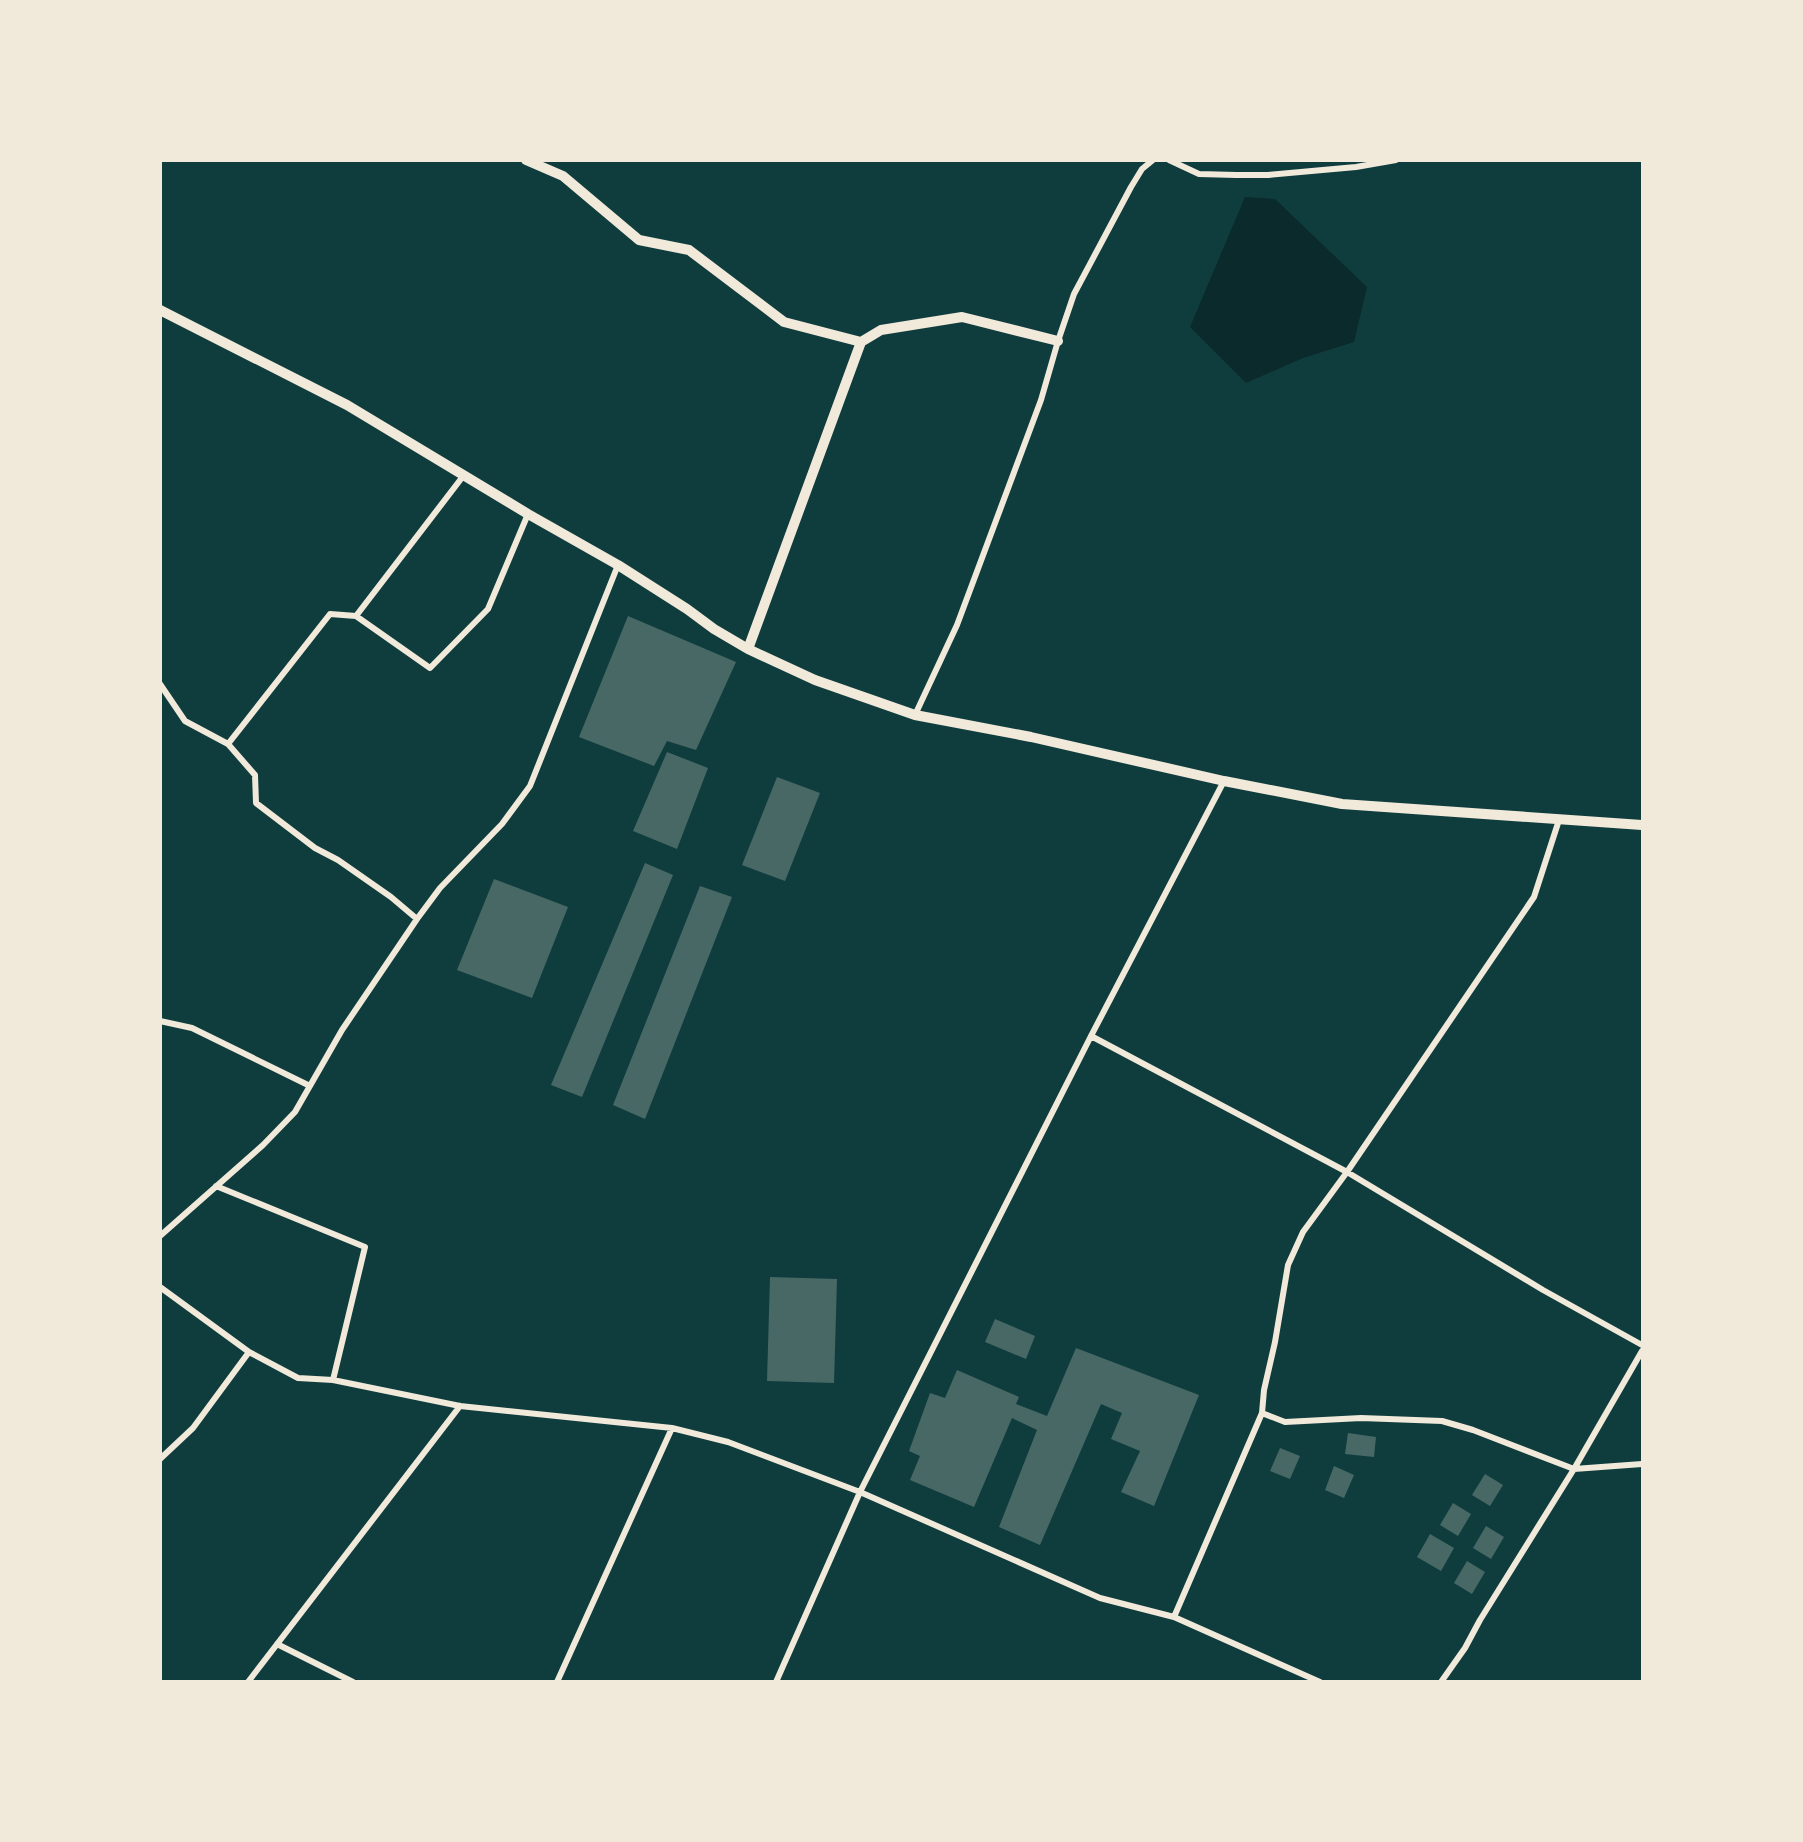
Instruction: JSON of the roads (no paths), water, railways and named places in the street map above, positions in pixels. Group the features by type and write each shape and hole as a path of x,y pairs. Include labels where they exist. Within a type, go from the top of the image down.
{"street":[{"path":"526,160 563,176 639,240 689,250 784,322 861,342"},
{"path":"915,715 957,625 1041,400 1074,294 1131,187 1143,169 1153,160"},
{"path":"1170,161 1199,174 1268,175 1356,167 1396,160"},
{"path":"160,310 347,405 528,514 618,565 748,649 815,680 915,715 1031,737 1224,781 1342,804 1642,825"},
{"path":"748,649 861,342 881,330 962,317 1058,341"},
{"path":"356,616 464,475"},
{"path":"228,744 330,614 356,616 429,668 488,609 528,514"},
{"path":"160,1236 262,1145 295,1112 342,1030 417,919 440,888 502,824 530,786 618,565"},
{"path":"160,684 185,721 228,744 255,776 256,803 315,848 338,860 391,897 417,919"},
{"path":"776,1682 860,1492 1091,1036 1224,781"},
{"path":"1174,1617 1262,1413 1264,1390 1288,1265 1303,1232 1347,1172 1534,897 1559,820"},
{"path":"160,1021 192,1028 310,1086"},
{"path":"1091,1036 1347,1172 1543,1290 1642,1345"},
{"path":"216,1186 365,1247 333,1380"},
{"path":"160,1287 249,1352 298,1378 333,1380 460,1406 672,1428 728,1442 860,1492 1100,1598 1174,1617 1320,1682"},
{"path":"160,1459 193,1428 249,1352"},
{"path":"1441,1682 1465,1647 1574,1469 1642,1352"},
{"path":"248,1682 460,1406"},
{"path":"1262,1413 1286,1422 1360,1418 1442,1421 1473,1430 1574,1469 1642,1464"},
{"path":"556,1682 672,1428"},
{"path":"277,1644 353,1682"}],"water":[{"path":"1245,197 1275,199 1367,287 1354,342 1303,358 1246,383 1190,327"}]}
